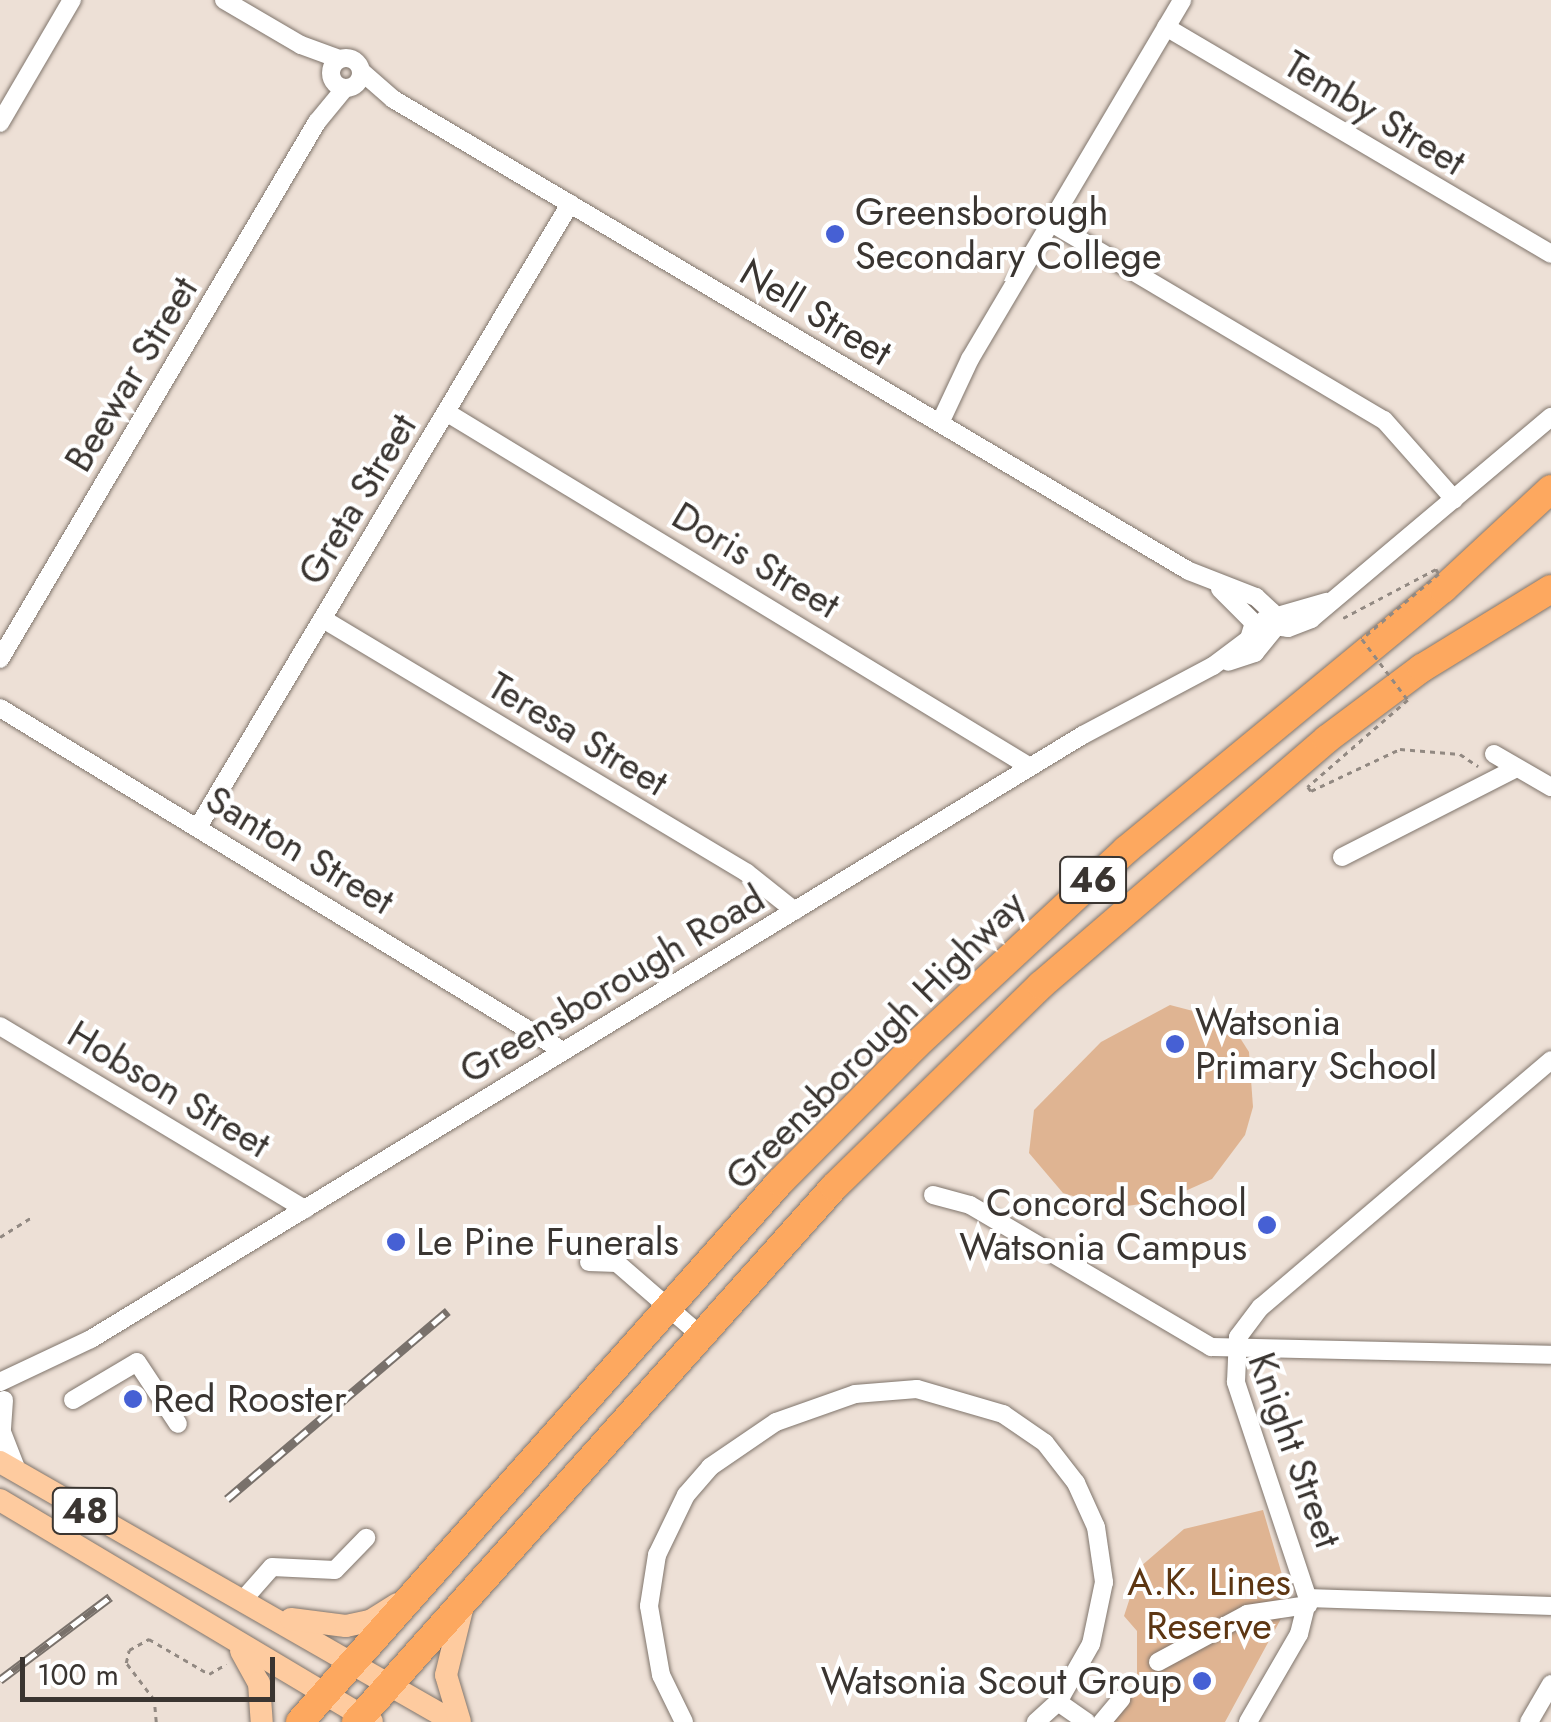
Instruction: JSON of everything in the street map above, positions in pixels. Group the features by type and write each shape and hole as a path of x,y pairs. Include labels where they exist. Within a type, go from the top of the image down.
{"highway":[{"name":"Greensborough Highway","path":"354,1662 780,1182 994,970 1551,489"},
{"name":"Greensborough Highway","path":"388,1683 700,1335 914,1106 1171,868 1422,668 1551,589"},
{"name":"46","path":"300,1722 354,1662"},
{"name":"46","path":"363,1720 388,1683"}],"main road":[{"name":"48","path":"9,1467 457,1722"},
{"name":"48","path":"0,1500 363,1720"},
{"path":"253,1607 346,1626 370,1621 418,1589"},
{"path":"457,1722 446,1664 466,1592"},
{"path":"236,1645 259,1684 262,1722"}],"street":[{"path":"0,123 72,0"},
{"name":"Nell Street","path":"224,0 301,45 343,76 393,99 1207,580 1245,608 1254,623"},
{"path":"934,420 1182,0"},
{"name":"Temby Street","path":"1166,27 1551,254"},
{"name":"Beewar Street","path":"0,659 343,76"},
{"name":"Greta Street","path":"198,827 570,204"},
{"path":"1050,222 1384,420 1454,499"},
{"name":"Doris Street","path":"446,412 1030,767"},
{"name":"Greensborough Road","path":"1,1394 1030,767 1214,666 1250,640 1254,623 1274,622 1331,600 1551,418"},
{"name":"Nell Street","path":"1207,580 1256,597 1274,622"},
{"name":"Teresa Street","path":"323,620 746,873 795,910"},
{"name":"Greensborough Road","path":"1214,666 1255,653 1274,622"},
{"name":"Santon Street","path":"0,708 563,1051"},
{"path":"1487,761 1517,768 1551,788"},
{"path":"1342,856 1517,768"},
{"name":"Hobson Street","path":"0,1026 304,1209"},
{"path":"1233,1351 1261,1307 1551,1060"},
{"name":"Knight Street","path":"933,1195 970,1205 1202,1344 1233,1351 1236,1382 1307,1604"},
{"path":"590,1262 616,1264 700,1335"},
{"path":"1233,1351 1551,1354"},
{"path":"72,1400 137,1362 178,1424"},
{"path":"684,1722 661,1675 648,1606 657,1556 675,1511 710,1467 754,1434 820,1404 886,1390 959,1398 1003,1414 1045,1443 1076,1483 1096,1527 1104,1582 1091,1644 1058,1702 1036,1722"},
{"path":"1,1394 2,1432 9,1467"},
{"path":"253,1607 272,1568 335,1570 366,1538"},
{"path":"1248,1722 1307,1604"},
{"path":"1158,1662 1247,1614 1307,1604 1551,1606"},
{"path":"1528,1722 1551,1684"},
{"path":"1102,1722 1121,1699"},
{"path":"1058,1702 1087,1722"}],"path":[{"path":"1344,618 1439,574 1362,638 1408,700 1308,787 1312,792 1400,749 1460,754 1487,761"},
{"path":"0,1237 33,1216"},
{"path":"156,1722 154,1700 126,1663 129,1650 149,1638 217,1674 236,1645"}],"green space":[{"path":"1170,1005 1216,1017 1235,1030 1249,1052 1253,1107 1245,1135 1212,1179 1163,1201 1112,1208 1063,1193 1029,1153 1034,1110 1101,1042"},
{"name":"A.K. Lines Reserve","path":"1263,1510 1290,1602 1225,1722 1109,1722 1137,1678 1137,1631 1124,1616 1140,1567 1184,1529"}],"railway":[{"path":"227,1499 448,1311"},
{"path":"0,1680 110,1597"}],"place":[{"name":"Greensborough Secondary College","path":"835,234"},
{"name":"Watsonia Primary School","path":"1175,1044"},
{"name":"Concord School Watsonia Campus","path":"1267,1225"},
{"name":"Le Pine Funerals","path":"396,1242"},
{"name":"Red Rooster","path":"133,1399"},
{"name":"Watsonia Scout Group","path":"1202,1681"}]}
